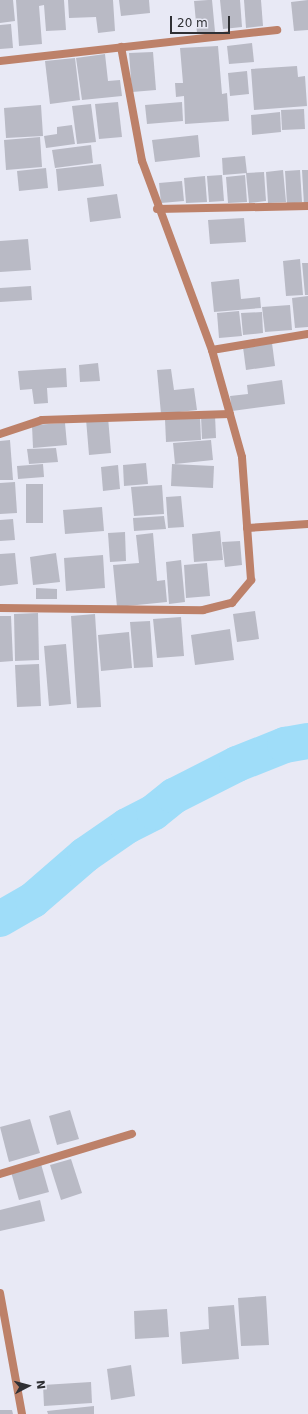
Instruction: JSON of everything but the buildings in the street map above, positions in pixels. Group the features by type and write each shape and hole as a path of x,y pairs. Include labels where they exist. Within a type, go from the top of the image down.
{"street":[{"path":"0,61 277,30"},
{"path":"0,608 203,610 232,603 251,580 242,457 212,350 185,274 158,208 142,161 121,47"},
{"path":"158,208 308,206"},
{"path":"212,350 308,334"},
{"path":"0,434 42,420 230,414"},
{"path":"247,528 308,524"},
{"path":"0,1174 132,1134"},
{"path":"0,1293 22,1414"}],"waterway":[{"path":"0,919 33,900 85,855 127,826 154,812 174,796 237,764 285,745 308,741"}]}
